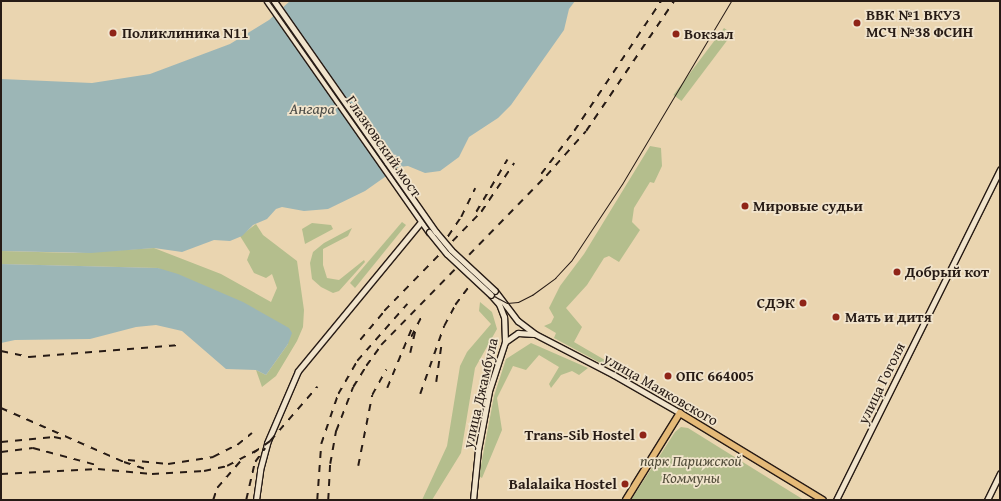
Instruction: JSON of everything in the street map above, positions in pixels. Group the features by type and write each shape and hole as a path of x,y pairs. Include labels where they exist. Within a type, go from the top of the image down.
{"main road":[{"name":"Глазковский мост","path":"267,1 421,222 446,254 493,293"},
{"name":"Глазковский мост","path":"274,1 439,236 493,293"},
{"name":"улица Гоголя","path":"836,500 1000,169"},
{"path":"256,500 260,469 267,443 283,400 298,371 362,296 421,222"},
{"name":"улица Джамбула","path":"474,500 478,450 489,391 505,342 504,316 493,293"},
{"name":"улица Маяковского","path":"493,293 518,321 535,334 614,375 823,500"},
{"path":"499,305 508,308"},
{"path":"505,342 518,333 535,334"},
{"path":"626,500 680,414"},
{"path":"987,500 1000,473"}],"green space":[{"path":"724,28 732,34 681,101 673,95"},
{"path":"650,146 661,148 662,166 654,183 650,182 634,208 632,222 640,230 619,262 609,256 604,258 587,285 566,308 582,327 574,342 610,363 606,366 554,338 556,333 544,326 551,323 554,317 549,308 560,286 584,254"},
{"path":"402,222 406,225 355,288 350,283"},
{"path":"312,223 331,225 333,229 305,244 302,229"},
{"path":"256,224 263,235 297,261 304,310 303,327 297,341 276,376 262,387 256,370 266,375 288,344 158,268 1,264 1,251 74,253 154,248 221,274 271,302 277,288 272,274 266,278 254,273 247,260 250,252 240,236"},
{"path":"352,228 348,236 323,249 323,265 327,278 339,280 364,260 365,262 339,291 333,293 321,287 312,279 310,263 313,252 324,243"},
{"path":"480,302 492,312 497,329 475,368 461,453 432,500 422,500 447,446 460,366 467,352 491,324 479,311"},
{"path":"531,343 588,368 579,375 572,371 561,375 551,388 549,384 559,367 539,355 526,370 513,366 497,398 502,430 482,478 479,476 494,396 506,359"},
{"name":"парк Парижской Коммуны","path":"681,427 688,428 804,500 631,500 675,432"}],"water":[{"name":"Ангара","path":"290,1 575,1 569,9 564,30 511,105 498,118 469,137 459,157 440,171 425,173 408,166 399,167 365,191 328,209 304,211 282,207 276,209 267,219 253,225 242,236 230,241 214,240 182,252 154,248 91,253 1,251 1,79 92,83 150,74 230,44 269,20"},
{"path":"1,264 158,268 178,274 243,302 289,328 292,333 288,344 266,375 256,370 226,369 182,331 156,325 136,327 90,339 15,340 1,343"}],"tram line":[{"path":"269,1 443,249 492,295 507,303 518,302 532,295 555,278 571,261 622,184 731,1"}],"railway":[{"path":"541,174 574,131 661,1"},
{"path":"328,500 330,464 336,431 353,387 366,366 381,345 546,176 586,131 674,1"},
{"path":"476,212 507,160"},
{"path":"360,340 384,311 481,212 514,163"},
{"path":"440,248 461,217 475,188"},
{"path":"420,394 444,326 455,305 468,288"},
{"path":"317,500 321,444 338,394 357,361 407,304"},
{"path":"411,337 423,313"},
{"path":"387,388 411,330"},
{"path":"410,353 415,332"},
{"path":"1,351 29,357 177,345"},
{"path":"436,382 441,345"},
{"path":"358,466 372,395 386,370"},
{"path":"253,453 270,441 317,387"},
{"path":"1,408 124,462 149,470"},
{"path":"128,460 168,464 213,457 237,445 252,433"},
{"path":"1,442 54,437 64,439"},
{"path":"1,452 33,448 100,466"},
{"path":"246,500 255,462 265,448"},
{"path":"1,474 98,469 152,474 204,471 227,466 257,450"},
{"path":"213,500 217,488 240,462"}],"place":[{"name":"ВВК №1 ВКУЗ МСЧ №38 ФСИН","path":"857,23"},
{"name":"Поликлиника N11","path":"113,33"},
{"name":"Вокзал","path":"676,34"},
{"name":"Мировые судьи","path":"745,206"},
{"name":"Добрый кот","path":"897,272"},
{"name":"СДЭК","path":"803,303"},
{"name":"Мать и дитя","path":"836,317"},
{"name":"ОПС 664005","path":"668,376"},
{"name":"Trans-Sib Hostel","path":"643,435"},
{"name":"Balalaika Hostel","path":"625,484"}]}
